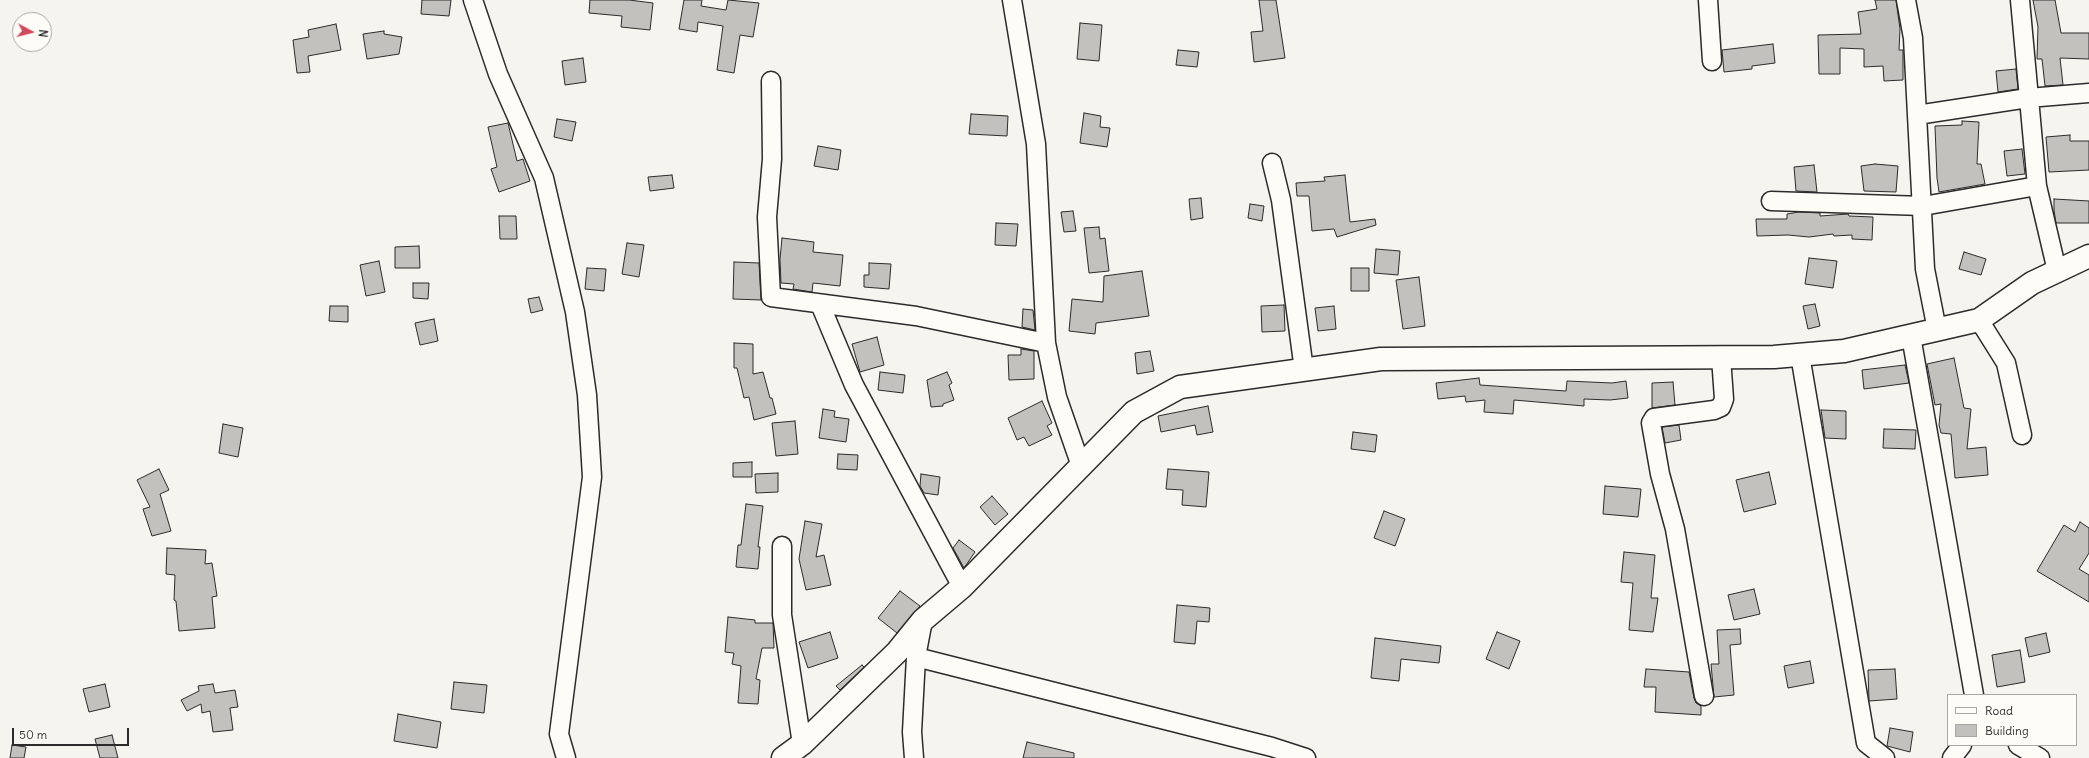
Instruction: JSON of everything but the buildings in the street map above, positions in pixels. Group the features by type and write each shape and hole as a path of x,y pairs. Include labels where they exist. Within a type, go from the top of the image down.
{"street":[{"path":"473,0 498,74 544,178 575,312 587,395 592,478 559,734 566,758"},
{"path":"1012,0 1036,144 1046,343 1057,397 1081,466"},
{"path":"1708,0 1712,61"},
{"path":"1906,0 1913,38 1923,206 1925,269 1937,330"},
{"path":"2020,0 2037,186 2057,272"},
{"path":"771,81 772,160 767,217 771,296 820,304 854,306 916,316 1046,343"},
{"path":"1917,115 2028,98 2089,93"},
{"path":"1272,163 1281,200 1304,370"},
{"path":"1771,201 1923,206 2037,186"},
{"path":"783,758 802,744 897,652 923,620 962,587 1134,412 1180,387 1381,359 1721,357 1800,355 1844,351 1979,320 2032,283 2089,256"},
{"path":"820,304 854,385 962,587"},
{"path":"1979,320 2006,363 2022,435"},
{"path":"1911,336 1974,694"},
{"path":"1800,355 1866,743 1885,758"},
{"path":"1704,696 1675,529 1660,474 1651,423 1654,418 1714,410 1721,407 1724,398 1721,357"},
{"path":"782,546 782,615 802,744"},
{"path":"914,758 912,732 916,657 923,620"},
{"path":"916,657 1265,745 1306,758"},
{"path":"1952,758 1961,746"},
{"path":"2020,746 2040,758"}]}
